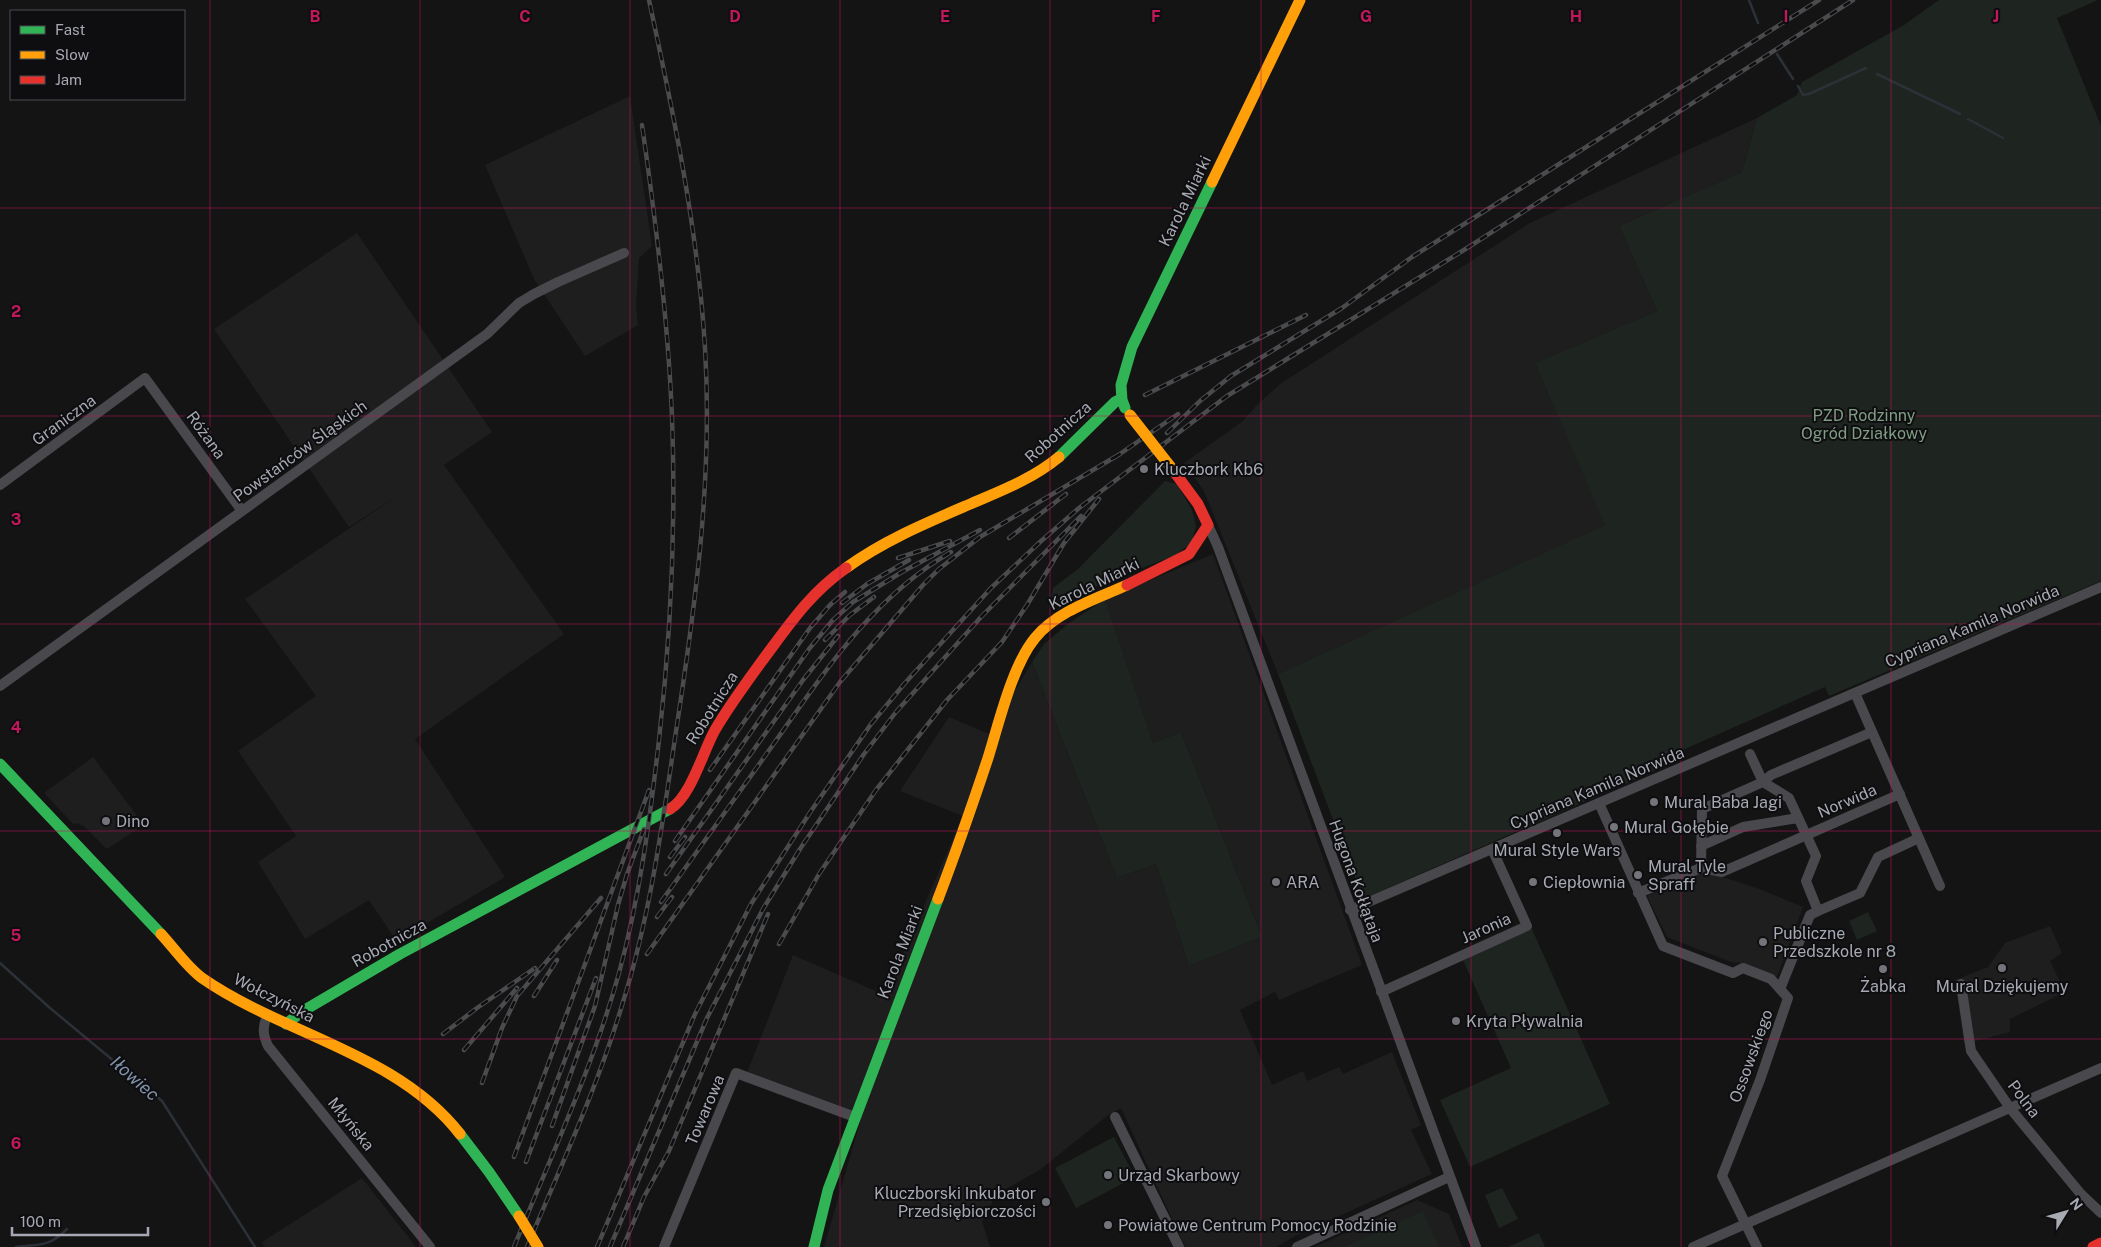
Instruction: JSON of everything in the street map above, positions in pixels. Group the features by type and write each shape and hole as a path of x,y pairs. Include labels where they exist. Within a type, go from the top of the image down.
{"street":[{"name":"Karola Miarki","path":"1121,399 1120,382 1132,347 1300,0"},
{"name":"Powstańców Śląskich","path":"0,686 486,334 520,303 558,282 624,253"},
{"name":"Różana","path":"145,378 242,511"},
{"name":"Graniczna","path":"0,485 145,378"},
{"path":"1121,399 1130,415 1198,504 1208,525"},
{"name":"Robotnicza","path":"286,1024 303,1011 400,954 675,806 684,795 719,722 790,622 810,598 835,576 862,557 894,539 1025,481 1041,472 1121,399"},
{"name":"Karola Miarki","path":"814,1247 828,1190 968,819 1006,698 1023,657 1035,638 1056,620 1189,554 1208,525"},
{"name":"Hugona Kołłątaja","path":"1208,525 1476,1247"},
{"name":"Cypriana Kamila Norwida","path":"1350,910 2101,587"},
{"path":"1855,693 1940,886"},
{"path":"1638,893 1701,868 1702,809 1763,782 1771,775 1872,732"},
{"path":"1750,754 1763,782 1789,798 1816,856 1806,881 1818,912"},
{"name":"Wołczyńska","path":"0,764 201,976 267,1016 378,1066 408,1084 432,1104 476,1154 538,1247"},
{"name":"Norwida","path":"1701,868 1722,872 1900,794"},
{"name":"Ossowskiego","path":"1599,803 1663,946 1733,973 1743,968 1771,979 1788,998 1760,1080 1722,1178 1745,1224"},
{"path":"1701,846 1743,827 1798,818"},
{"path":"1780,989 1810,915 1860,893 1878,857 1919,838"},
{"name":"Jaronia","path":"1381,992 1527,926 1492,849"},
{"name":"Polna","path":"1961,984 1971,1051 2010,1108 2080,1193 2101,1213"},
{"name":"Młyńska","path":"267,1016 263,1025 263,1035 268,1046 430,1247"},
{"path":"1693,1247 2101,1068"},
{"name":"Towarowa","path":"664,1247 736,1073 855,1117"},
{"path":"1115,1117 1179,1247"},
{"path":"1298,1247 1449,1177"},
{"path":"1745,1224 1757,1247"},
{"path":"2092,1247 2101,1243"}],"shaded area":[{"path":"630,96 652,246 639,258 636,306 638,325 585,356 534,279 485,165"},
{"path":"1757,118 1742,172 1619,226 1657,311 1535,363 1606,525 1278,674 1204,491 1184,463 1243,421 1280,384 1530,223"},
{"path":"357,233 492,432 444,465 564,634 415,739 505,877 402,938 393,936 369,900 305,939 258,862 296,836 238,751 316,696 245,599 400,494 349,527 214,329"},
{"path":"1213,554 1362,965 1279,1000 1275,992 1240,1010 1272,1085 1303,1071 1307,1081 1339,1067 1343,1074 1392,1052 1421,1125 1411,1130 1432,1174 1295,1236 1276,1247 1185,1247 1121,1108 1107,1116 1041,1169 997,1194 982,1221 990,1247 824,1247 861,1119 747,1073 793,955 885,995 963,816 900,791 949,717 989,734 1032,662 1117,878 1156,864 1189,966 1262,937 1181,732 1153,743 1105,599"},
{"path":"93,757 144,825 107,849 84,826 76,823 74,825 44,793"},
{"path":"1701,874 1720,876 1762,890 1803,907 1777,977 1741,963 1731,962 1667,937 1647,896"},
{"path":"2050,926 2062,953 2050,961 2065,992 2010,1019 2010,1032 1964,1044 1955,980 1988,967 2005,943"},
{"path":"362,1178 416,1247 265,1247 262,1242"},
{"path":"1417,1200 1449,1214 1462,1247 1315,1247"}],"green space":[{"name":"PZD Rodzinny Ogród Działkowy","path":"1939,0 2098,0 2057,18 2101,126 2101,581 1829,696 1825,687 1660,760 1663,767 1363,899 1278,674 1605,525 1535,363 1657,311 1619,226 1742,172 1757,118 1797,95 1802,82 1904,25"},
{"path":"1165,481 1177,484 1192,510 1196,526 1192,542 1176,555 1111,580 1050,607 1053,588 1078,569"},
{"path":"1105,599 1153,743 1181,732 1262,937 1189,966 1156,864 1117,878 1032,662 1044,644 1068,624"},
{"path":"1868,912 1877,931 1857,940 1849,921"},
{"path":"1532,929 1610,1104 1470,1167 1440,1100 1511,1068 1463,960"},
{"path":"1114,1137 1135,1177 1076,1208 1055,1168"},
{"path":"1502,1188 1518,1219 1499,1228 1485,1195"},
{"path":"1423,1211 1439,1247 1344,1247"},
{"path":"1539,1233 1545,1247 1508,1247"}],"waterway":[{"path":"1749,0 1758,23"},
{"path":"1777,54 1793,79"},
{"path":"1798,86 1803,95 1809,94 1866,68"},
{"path":"1877,74 1960,114"},
{"path":"1968,119 2003,138"},
{"name":"Iłowiec","path":"0,963 50,1008 162,1101 255,1247"},
{"path":"16,1247 50,1242 67,1229"}],"railway":[{"path":"527,1247 602,1064 623,1002 641,937 665,805 689,641 700,544 704,495 707,397 702,304 684,173 649,0"},
{"path":"1167,433 1200,401 1231,376 1342,308 1412,257 1819,0"},
{"path":"597,1247 695,1014 751,904 811,811 871,724 905,683 991,588 1079,508 1227,396 1464,250 1853,0"},
{"path":"514,1247 557,1145 609,1008 639,886 659,740 667,660 672,579 672,417 661,271 642,125"},
{"path":"1145,395 1306,315"},
{"path":"1114,458 1178,414"},
{"path":"647,954 840,682 923,585 939,569 980,537 1120,454"},
{"path":"1009,538 1066,494"},
{"path":"779,944 819,874 876,790 947,700 1002,642 1027,605 1064,543 1099,499"},
{"path":"610,1247 707,1018 763,909 800,849 864,754 896,712 981,617 1081,516"},
{"path":"675,841 809,649 832,621 853,602 902,572 980,530"},
{"path":"898,558 950,541"},
{"path":"661,902 852,637 898,591 923,570 951,552"},
{"path":"842,603 867,584 909,560"},
{"path":"710,770 810,628 830,605 845,592"},
{"path":"825,640 850,615 874,597"},
{"path":"666,874 803,680 838,636"},
{"path":"514,1157 649,790"},
{"path":"552,1126 595,1006 618,905 627,874 644,829"},
{"path":"670,857 685,837"},
{"path":"657,917 672,897"},
{"path":"482,1083 502,1028 517,996 601,898"},
{"path":"623,1247 644,1197 669,1151 768,914"},
{"path":"534,996 557,960"},
{"path":"443,1034 535,968"},
{"path":"526,1162 596,978"},
{"path":"464,1050 517,988"}],"traffic: fast":[{"path":"1125,408 1122,400 1121,385 1132,347 1212,182"},
{"path":"1059,457 1115,402 1121,399"},
{"path":"0,764 161,934"},
{"path":"286,1024 303,1011 400,954 670,809"},
{"path":"814,1247 828,1190 938,899"},
{"path":"460,1134 519,1216"}],"traffic: slow":[{"path":"1212,182 1300,0"},
{"path":"1130,415 1173,470"},
{"path":"846,568 875,549 905,533 1026,479 1059,457"},
{"path":"938,899 982,776 1007,695 1027,650 1035,638 1054,620 1127,585"},
{"path":"161,934 196,974 234,998 338,1047 405,1083 434,1106 460,1134"},
{"path":"519,1216 538,1247"}],"traffic: jam":[{"path":"1127,585 1189,554 1208,525 1198,504 1173,470"},
{"path":"670,809 684,795 715,730 762,661 810,599 846,568"},
{"path":"2093,1247 2101,1243"}],"place":[{"name":"Kluczbork Kb6","path":"1144,469"},
{"name":"Mural Baba Jagi","path":"1654,802"},
{"name":"Dino","path":"106,821"},
{"name":"Mural Gołębie","path":"1614,827"},
{"name":"Mural Style Wars","path":"1557,833"},
{"name":"Mural Tyle Spraff","path":"1638,875"},
{"name":"ARA","path":"1276,882"},
{"name":"Ciepłownia","path":"1533,882"},
{"name":"Publiczne Przedszkole nr 8","path":"1763,942"},
{"name":"Mural Dziękujemy","path":"2002,968"},
{"name":"Żabka","path":"1883,969"},
{"name":"Kryta Pływalnia","path":"1456,1021"},
{"name":"Urząd Skarbowy","path":"1108,1175"},
{"name":"Kluczborski Inkubator Przedsiębiorczości","path":"1046,1202"},
{"name":"Powiatowe Centrum Pomocy Rodzinie","path":"1108,1225"}]}
